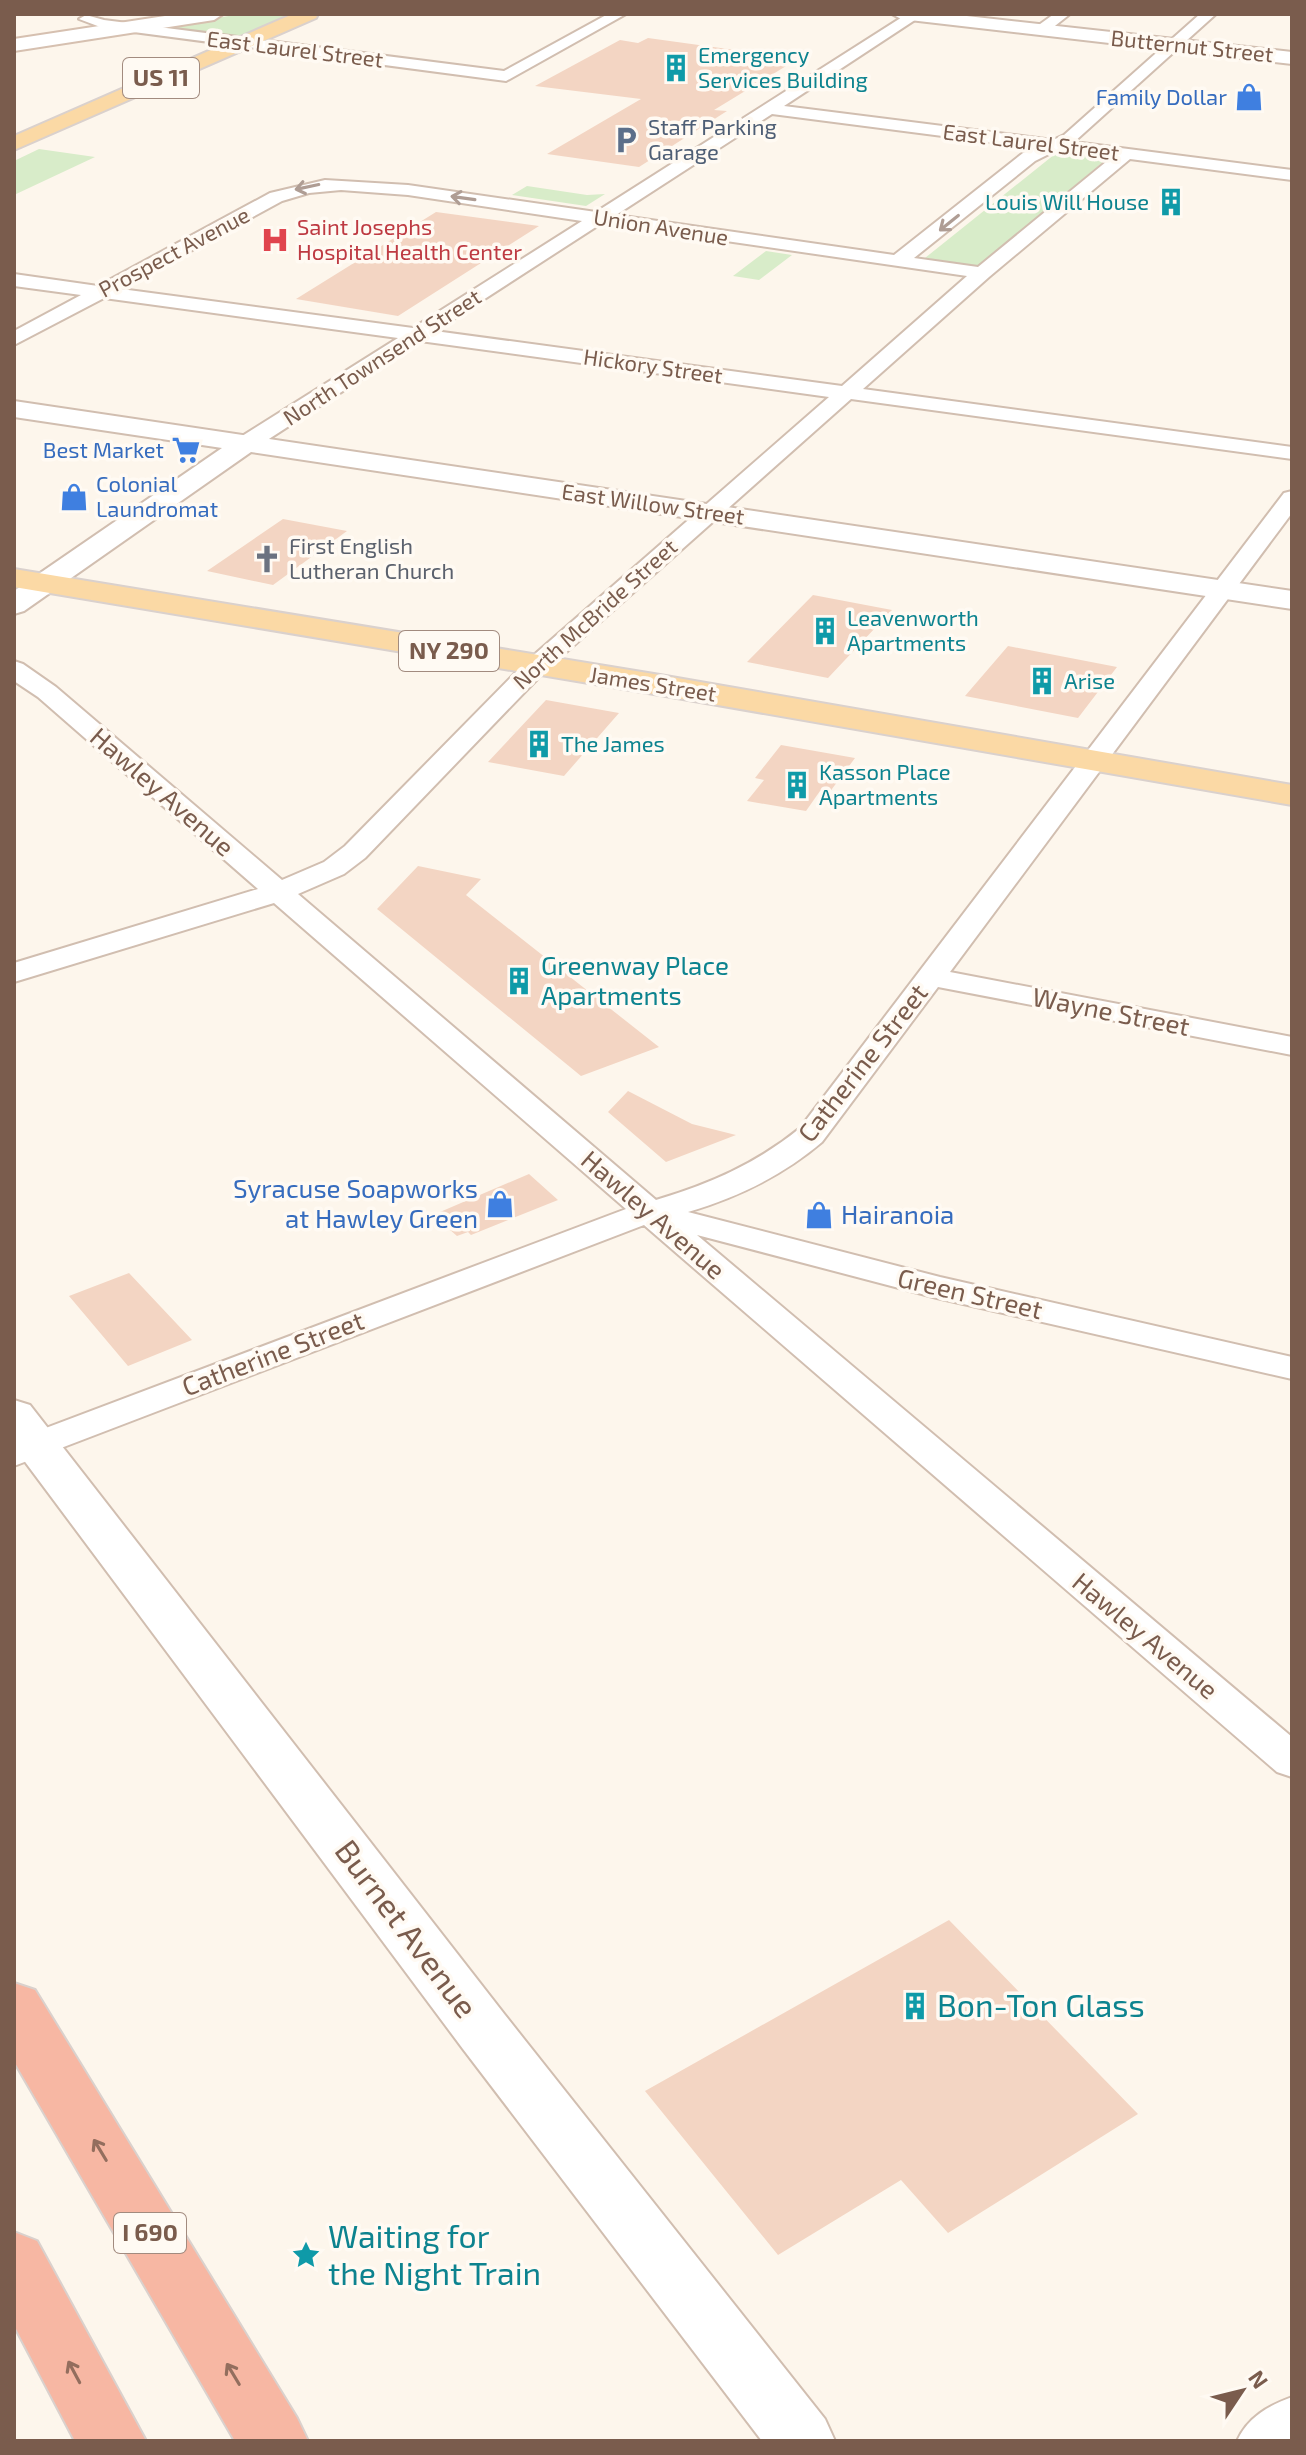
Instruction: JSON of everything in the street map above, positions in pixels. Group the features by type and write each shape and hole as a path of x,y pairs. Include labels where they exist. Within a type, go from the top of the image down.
{"highway":[{"name":"I 690","path":"18,2010 273,2441"},
{"path":"14,2261 111,2441"}],"main road":[{"path":"19,46 214,14"},
{"name":"US 11","path":"17,141 309,14"},
{"name":"James Street","path":"29,580 1292,795"}],"street":[{"name":"East Laurel Street","path":"92,17 128,27 506,76 619,14"},
{"path":"1041,30 1063,14"},
{"path":"896,262 938,232 1029,157 1056,145 1092,121 1209,14"},
{"name":"Butternut Street","path":"911,15 1292,58"},
{"name":"North Townsend Street","path":"14,605 29,580 770,109 911,15"},
{"name":"East Laurel Street","path":"770,109 1292,175"},
{"name":"North McBride Street","path":"14,973 278,892 334,868 355,852 536,666 982,273 1126,154"},
{"name":"Union Avenue","path":"340,183 982,273"},
{"name":"Prospect Avenue","path":"14,339 276,197 308,185 340,183"},
{"name":"Hickory Street","path":"14,280 1292,453"},
{"name":"East Willow Street","path":"14,409 1292,600"},
{"name":"Catherine Street","path":"22,1438 591,1232 704,1198 758,1175 789,1155 811,1135 1292,498"},
{"name":"Hawley Avenue","path":"14,669 47,692 650,1213 1292,1761"},
{"name":"Wayne Street","path":"930,977 1292,1046"},
{"name":"Green Street","path":"650,1213 937,1287 1292,1368"},
{"name":"Burnet Avenue","path":"22,1438 802,2441"},
{"path":"1264,2441 1292,2421"}],"green space":[{"path":"241,14 289,14 240,37 166,26"},
{"path":"39,149 95,157 14,195 14,161"},
{"path":"1060,150 1110,156 979,266 925,258"},
{"path":"527,186 587,195 605,194 586,206 512,195"},
{"path":"766,251 792,255 759,280 733,276"}],"building":[{"path":"648,38 786,57 780,61 791,63 714,110 727,111 639,167 547,154 641,99 535,86 620,40 638,43"},
{"path":"436,212 539,226 398,316 296,299"},
{"name":"First English Lutheran Church","path":"283,519 347,531 273,585 207,571"},
{"name":"Leavenworth Apartments","path":"813,595 892,610 828,678 747,662"},
{"name":"Arise","path":"1008,646 1117,667 1078,718 965,696"},
{"name":"The James","path":"546,700 619,713 564,776 488,762"},
{"name":"Kasson Place Apartments","path":"781,745 855,758 829,793 820,791 806,811 747,801 764,780 755,778"},
{"name":"Greenway Place Apartments","path":"418,866 481,879 466,895 659,1047 581,1076 377,909"},
{"path":"628,1091 692,1124 736,1135 666,1162 608,1112"},
{"name":"Syracuse Soapworks at Hawley Green","path":"529,1174 558,1200 471,1235 468,1232 457,1236 433,1215"},
{"path":"129,1273 192,1340 128,1366 69,1296"},
{"name":"Bon-Ton Glass","path":"949,1920 1138,2114 948,2233 901,2180 778,2255 645,2091"}],"place":[{"name":"Emergency Services Building","path":"676,68"},
{"name":"Family Dollar","path":"1249,97"},
{"name":"Staff Parking Garage","path":"626,140"},
{"name":"Louis Will House","path":"1171,202"},
{"name":"Saint Josephs Hospital Health Center","path":"275,240"},
{"name":"Best Market","path":"186,450"},
{"name":"Colonial Laundromat","path":"74,497"},
{"name":"First English Lutheran Church","path":"267,559"},
{"name":"Leavenworth Apartments","path":"825,631"},
{"name":"Arise","path":"1042,681"},
{"name":"The James","path":"539,744"},
{"name":"Kasson Place Apartments","path":"797,785"},
{"name":"Greenway Place Apartments","path":"519,981"},
{"name":"Syracuse Soapworks at Hawley Green","path":"500,1204"},
{"name":"Hairanoia","path":"819,1215"},
{"name":"Bon-Ton Glass","path":"915,2006"},
{"name":"Waiting for the Night Train","path":"306,2255"}]}
